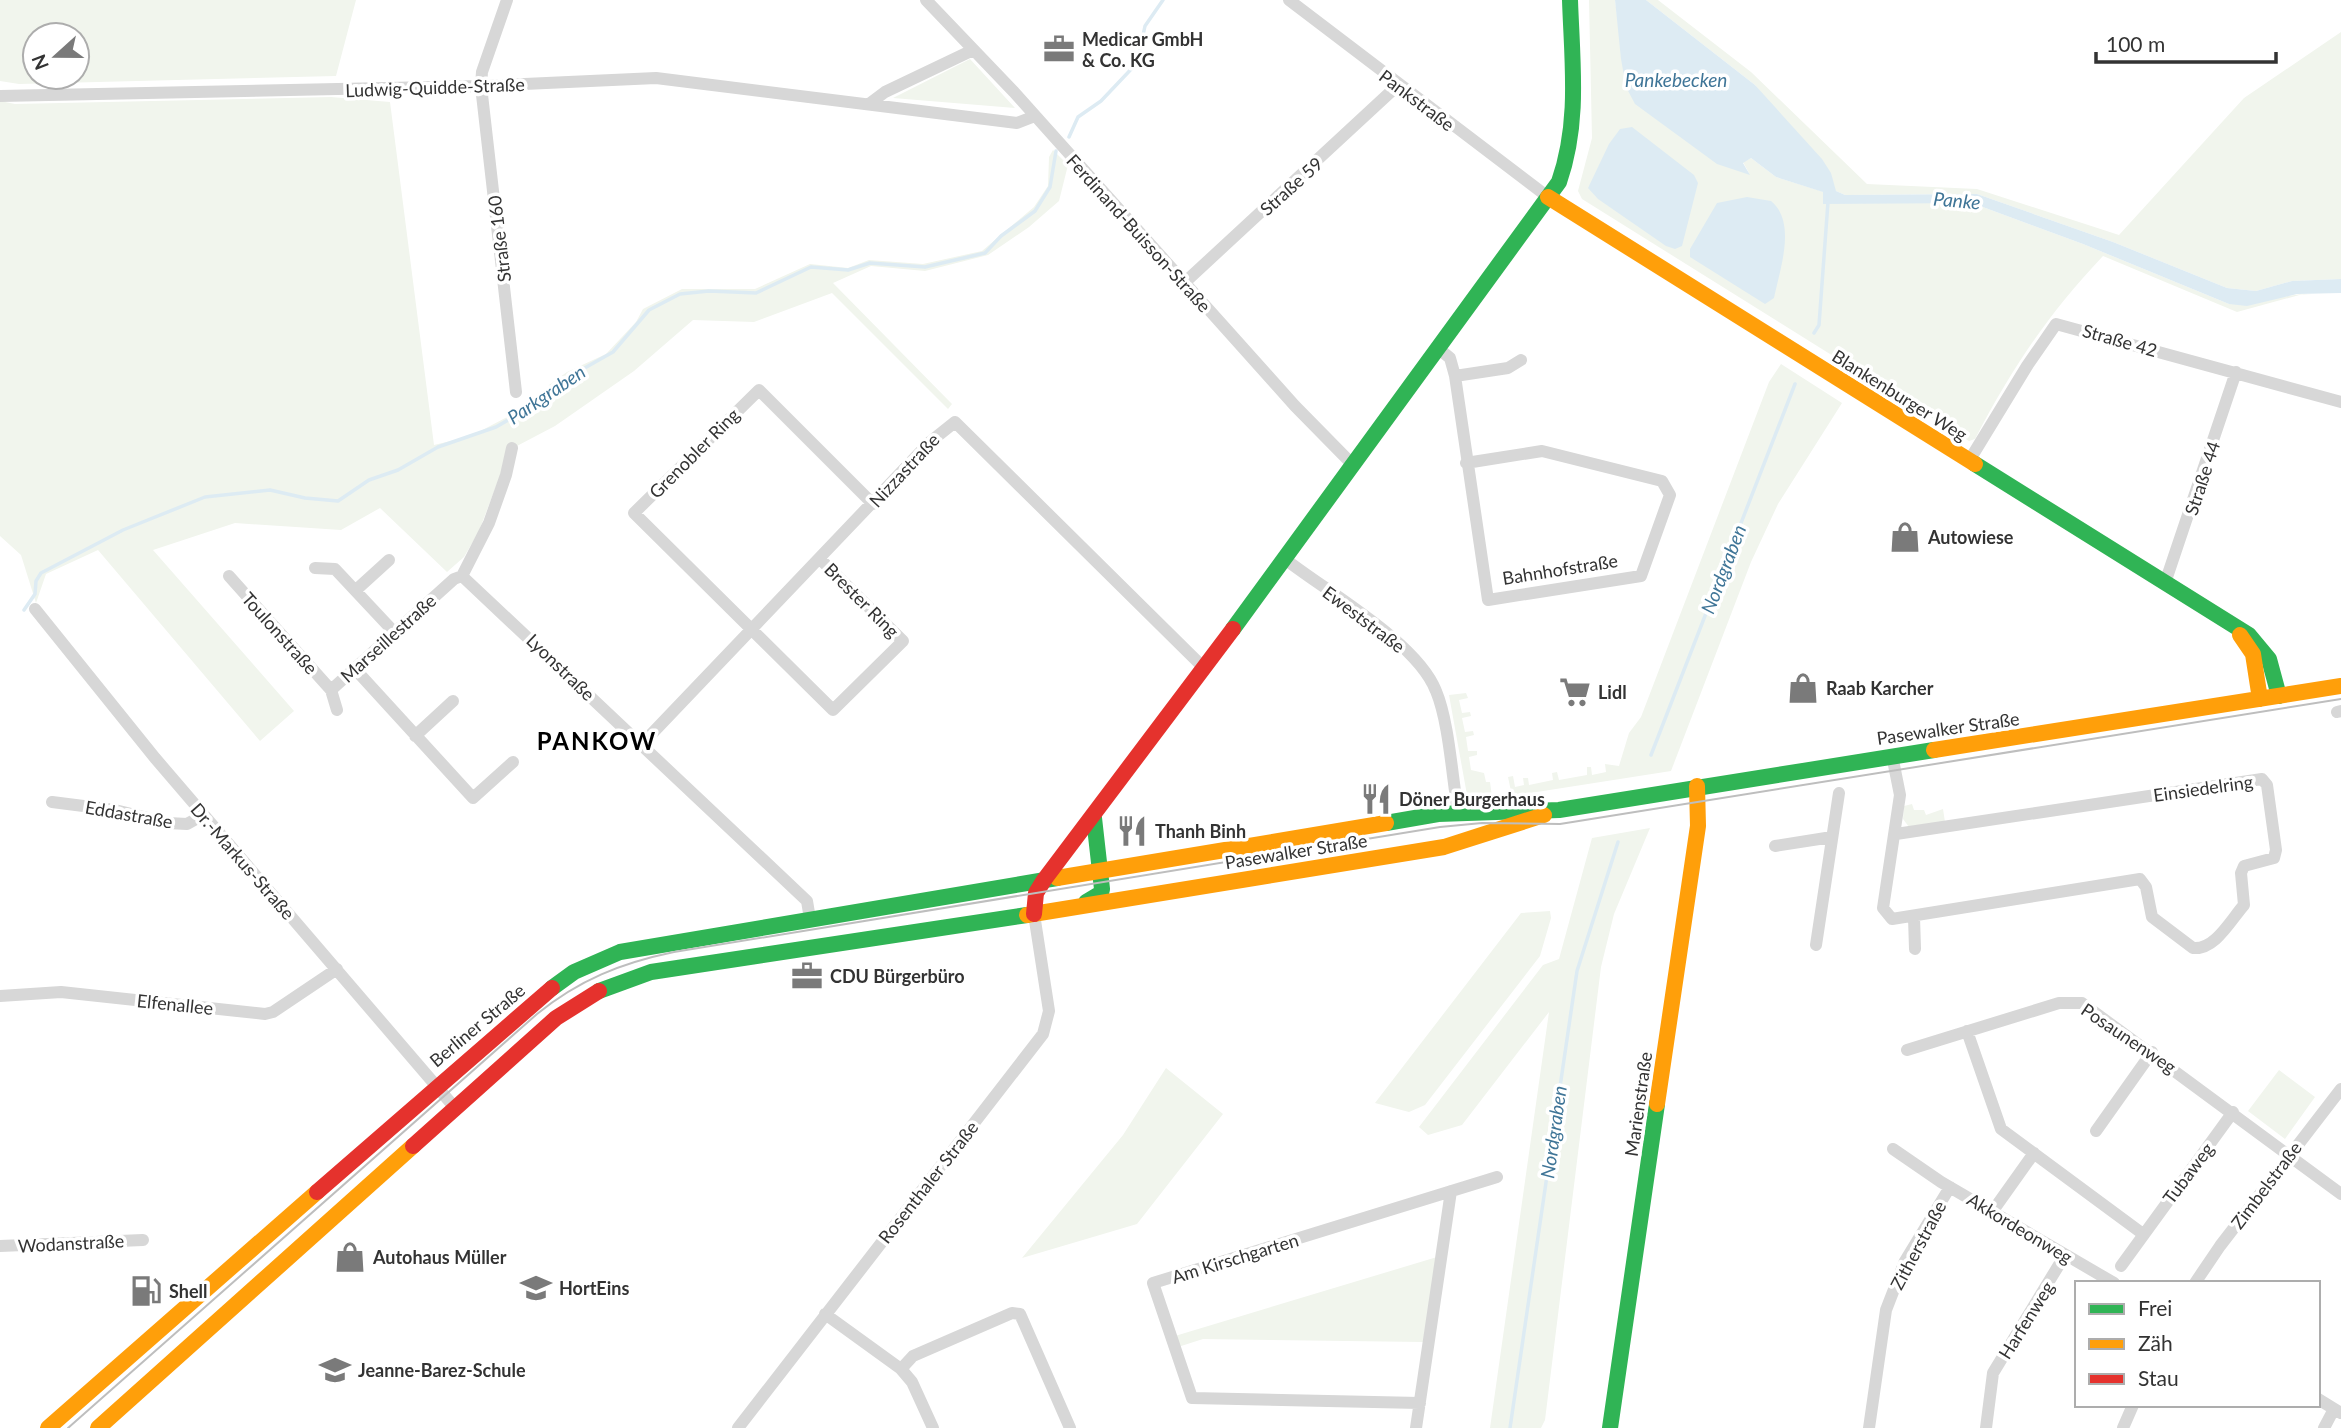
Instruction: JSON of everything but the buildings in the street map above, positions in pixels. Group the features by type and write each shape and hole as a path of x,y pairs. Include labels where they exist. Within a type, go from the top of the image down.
{"main road":[{"path":"98,1428 569,1008 596,992 631,977 1034,914 1036,893 1044,880 1094,818 1354,466 1563,173 1571,130 1570,0"},
{"name":"Blankenburger Weg","path":"1548,197 2249,635 2262,647 2274,669 2279,696"},
{"name":"Blankenburger Weg","path":"2232,626 2253,654 2260,699"},
{"name":"Pasewalker Straße","path":"1034,914 1080,904 1465,842 1559,810 1696,786 2341,686"},
{"name":"Marienstraße","path":"1610,1428 1698,826 1696,786"},
{"name":"Pasewalker Straße","path":"1044,880 1458,811 1559,810"},
{"path":"1458,811 1465,842"},
{"path":"1080,904 1101,894 1101,870 1094,818"},
{"path":"1288,840 1292,871"},
{"name":"Berliner Straße","path":"48,1428 161,1332 436,1086 556,984 597,960 642,946 1044,880"}],"street":[{"name":"Straße 160","path":"507,0 482,72 481,86 516,392"},
{"name":"Ferdinand-Buisson-Straße","path":"926,0 1035,116 1183,284 1354,466"},
{"name":"Pankstraße","path":"1289,0 1397,86 1548,197"},
{"path":"869,104 885,92 972,50"},
{"name":"Ludwig-Quidde-Straße","path":"0,96 481,86 656,78 1017,123 1035,116"},
{"name":"Straße 59","path":"1183,284 1397,86"},
{"name":"Straße 42","path":"1969,461 2026,366 2056,324 2341,402"},
{"name":"Bahnhofstraße","path":"1439,349 1450,358 1455,376 1466,463 1488,600 1641,576 1670,495 1662,481 1542,451 1466,463"},
{"path":"1455,376 1508,368 1521,360"},
{"name":"Straße 44","path":"2165,583 2172,569 2236,372"},
{"name":"Grenobler Ring","path":"753,630 634,513 759,390 873,504"},
{"name":"Nizzastraße","path":"642,744 946,426 958,424 1204,668"},
{"path":"463,576 489,523 506,475 512,448"},
{"name":"Brester Ring","path":"753,630 833,710 902,640 820,559"},
{"name":"Eweststraße","path":"1285,559 1402,646 1430,678 1440,702 1458,811"},
{"path":"356,590 389,560"},
{"path":"315,568 335,569 395,633"},
{"name":"Toulonstraße","path":"229,576 331,690"},
{"name":"Marseillestraße","path":"337,710 331,690 454,579 463,576"},
{"name":"Lyonstraße","path":"463,576 807,901 810,919"},
{"name":"Dr.-Markus-Straße","path":"35,609 203,815 456,1109"},
{"path":"355,668 473,798 513,762"},
{"path":"415,736 453,701"},
{"name":"Einsiedelring","path":"1892,755 1900,795 1884,908 1892,919 2140,879 2146,887 2152,917 2193,948 2201,949 2210,946 2244,905 2241,873 2244,866 2274,858 2276,850 2267,785 2262,779 1896,834"},
{"path":"1816,945 1839,793"},
{"name":"Eddastraße","path":"52,802 115,810 167,823 187,824 203,815"},
{"path":"1775,846 1832,837"},
{"name":"Rosenthaler Straße","path":"738,1428 1043,1034 1049,1011 1034,914"},
{"path":"1914,916 1914,949"},
{"name":"Elfenallee","path":"0,996 61,992 265,1014 337,969"},
{"name":"Posaunenweg","path":"1908,1051 2071,1001 2082,1003 2290,1153 2341,1194"},
{"path":"1967,1031 2001,1129 2143,1234"},
{"path":"2096,1131 2152,1052"},
{"name":"Zimbelstraße","path":"2196,1281 2290,1153 2341,1089"},
{"name":"Tubaweg","path":"2121,1266 2234,1112"},
{"name":"Akkordeonweg","path":"1893,1149 1950,1187 2110,1281"},
{"path":"1992,1212 2034,1153"},
{"name":"Am Kirschgarten","path":"1420,1403 1192,1398 1153,1283 1497,1177"},
{"name":"Zitherstraße","path":"1869,1428 1886,1310 1905,1261 1950,1187"},
{"path":"1416,1428 1451,1191"},
{"name":"Wodanstraße","path":"0,1246 143,1240"},
{"name":"Harfenweg","path":"1986,1428 1993,1373 2065,1255"},
{"path":"901,1369 913,1356 1012,1313 1020,1314 1070,1428"},
{"path":"825,1314 901,1369 912,1382 933,1428"},
{"path":"2320,1400 2338,1411 2324,1428"},
{"path":"2123,1428 2132,1407"}],"shaded area":[{"path":"0,0 356,0 336,76 91,82 91,21 21,21 19,84 0,81"},
{"path":"1589,0 1615,0 1626,87 1749,173 1743,162 1751,158 1776,177 1824,192 1823,203 1972,203 2083,244 2229,304 2303,294 2237,312 2103,256 2048,321 2017,365 1975,439 1969,441 1582,199 1578,191 1592,138"},
{"path":"1646,0 1658,0 1751,72 1867,184 1977,189 2119,235 2244,98 2341,32 2341,279 2292,281 2256,291 2227,288 2113,242 1977,194 1845,195 1836,191 1755,85"},
{"path":"970,59 1015,108 893,98"},
{"path":"331,97 390,102 434,445 471,436 543,398 549,385 567,372 606,354 636,322 643,309 682,289 755,289 810,264 848,268 869,260 923,264 982,251 1034,207 1048,186 1049,157 1053,150 1068,165 1059,201 1029,227 988,255 925,271 871,266 833,283 952,404 948,409 832,293 754,322 693,320 634,371 555,426 515,447 501,473 479,531 464,557 447,572 380,508 341,530 235,523 153,550 294,711 260,741 98,550 46,574 36,603 21,555 0,536 0,101 15,104"},
{"path":"1781,364 1842,403 1778,504 1751,562 1671,771 1512,796 1508,777 1513,776 1515,787 1524,785 1523,778 1528,778 1529,785 1553,780 1552,773 1557,772 1559,780 1587,775 1587,767 1591,767 1592,775 1606,772 1605,764 1619,766 1629,733 1641,717 1769,382"},
{"path":"1466,693 1468,698 1459,700 1462,713 1470,712 1471,716 1462,718 1465,732 1473,731 1474,735 1466,737 1468,751 1477,751 1477,755 1469,757 1471,770 1484,773 1486,782 1490,782 1492,797 1467,795 1449,695"},
{"path":"1912,804 1914,810 1924,810 1926,815 1943,809 1945,822 1909,827 1903,819 1904,806"},
{"path":"1650,828 1614,914 1601,967 1545,1420 1541,1428 1490,1428 1549,1012 1462,1125 1428,1135 1419,1127 1543,965 1559,959 1592,838"},
{"path":"1550,911 1551,918 1540,956 1425,1105 1409,1112 1375,1103 1521,913"},
{"path":"1166,1068 1223,1114 1137,1224 1022,1258 1123,1135"},
{"path":"2279,1070 2315,1097 2285,1139 2248,1111"},
{"path":"1437,1257 1423,1342 1203,1339 1178,1347 1175,1336"}],"water":[{"name":"Pankebecken","path":"1615,0 1646,0 1755,85 1822,159 1831,173 1836,191 1845,195 1977,194 2113,242 2227,288 2256,291 2292,281 2341,279 2341,293 2297,294 2247,306 2229,304 2083,244 1972,203 1823,204 1823,192 1776,177 1751,158 1743,163 1750,175 1717,164 1635,104 1626,87"},
{"path":"1632,127 1694,175 1698,183 1682,246 1675,249 1666,246 1598,199 1588,188 1609,144 1620,129"},
{"path":"1747,197 1771,201 1779,210 1783,221 1785,233 1780,274 1774,298 1765,304 1690,257 1690,249 1717,203"}],"waterway":[{"name":"Parkgraben","path":"1069,137 1078,117 1101,101 1137,63 1145,26 1163,0"},
{"name":"Parkgraben","path":"24,610 35,594 36,581 41,573 123,530 205,497 270,490 305,498 338,501 369,480 398,470 438,447 496,427 546,398 551,387 613,352 649,310 680,294 709,291 756,293 811,267 848,270 870,263 925,267 985,253 1001,236 1035,211 1050,187 1056,151"},
{"name":"Nordgraben","path":"1814,333 1819,325 1828,202"},
{"name":"Nordgraben","path":"1651,755 1795,384"},
{"name":"Nordgraben","path":"1510,1428 1577,971 1618,842"}],"tram line":[{"path":"68,1428 537,1014 585,982 618,967 674,952 1440,827 1482,823 1560,824 2341,699"}],"traffic: fast":[{"path":"1233,629 1559,182 1566,159 1572,114 1570,0"},
{"path":"1975,464 2249,635 2269,659 2279,696"},
{"path":"1386,823 1438,814 1559,810 1934,750"},
{"path":"1086,902 1101,893 1102,889 1094,818"},
{"path":"552,988 574,972 620,952 1057,878"},
{"path":"599,991 651,972 1027,915"},
{"path":"1610,1428 1657,1104"}],"traffic: slow":[{"path":"1548,197 1975,464"},
{"path":"2240,635 2253,654 2260,699"},
{"path":"1934,750 2341,686"},
{"path":"1657,1104 1698,826 1697,786"},
{"path":"1027,915 1444,847 1544,815"},
{"path":"1057,878 1386,823"},
{"path":"98,1428 413,1146"},
{"path":"48,1428 317,1192"}],"traffic: jam":[{"path":"1034,914 1036,893 1044,880 1233,629"},
{"path":"317,1192 552,988"},
{"path":"413,1146 556,1018 599,991"}],"place":[{"name":"Medicar GmbH & Co. KG","path":"1059,49"},
{"name":"Autowiese","path":"1905,537"},
{"name":"Raab Karcher","path":"1803,688"},
{"name":"Lidl","path":"1575,692"},
{"name":"Döner Burgerhaus","path":"1376,799"},
{"name":"Thanh Binh","path":"1132,831"},
{"name":"CDU Bürgerbüro","path":"807,976"},
{"name":"Autohaus Müller","path":"350,1257"},
{"name":"HortEins","path":"536,1288"},
{"name":"Shell","path":"146,1291"},
{"name":"Jeanne-Barez-Schule","path":"335,1370"}],"district":[{"name":"PANKOW","path":"597,740"}],"water label":[{"name":"Panke","path":"1957,200"}]}
